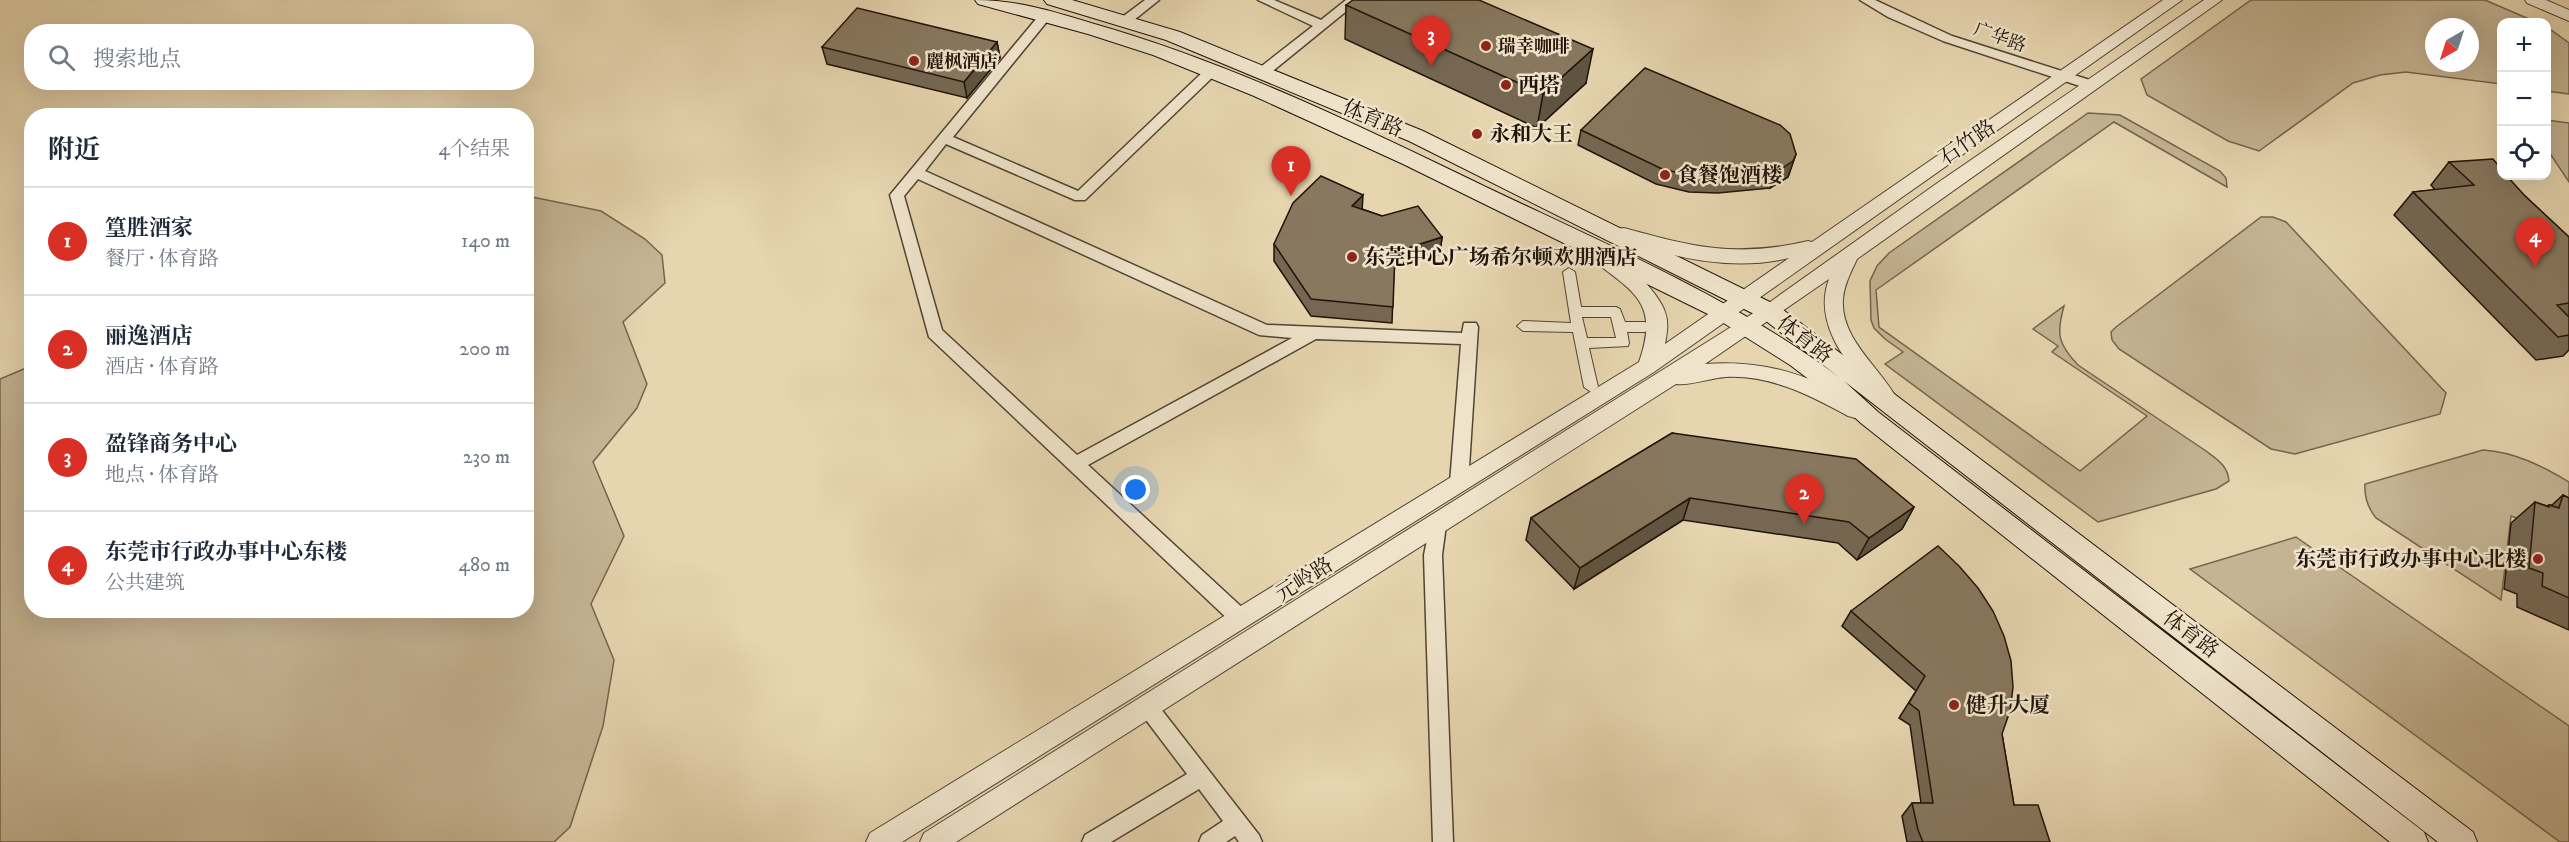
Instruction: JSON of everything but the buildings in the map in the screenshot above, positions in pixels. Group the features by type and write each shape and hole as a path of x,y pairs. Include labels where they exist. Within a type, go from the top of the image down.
{"main road":[{"name":"体育路","path":"984,0 1125,21 1173,36 1416,136 1597,225 1759,319 2462,842"},
{"name":"体育路","path":"1049,8 1158,50 1399,152 1581,241 1735,306"},
{"name":"体育路","path":"1880,411 2413,842"}],"street":[{"path":"1125,21 1153,0"},
{"path":"1264,0 1323,26"},
{"path":"1263,72 1354,0"},
{"name":"广华路","path":"1866,0 1911,24 2029,67 2091,85"},
{"name":"石竹路","path":"1735,306 2174,0"},
{"name":"石竹路","path":"1759,319 2214,0"},
{"path":"2533,0 2569,16"},
{"path":"1049,8 897,195 935,333 1240,618"},
{"path":"944,138 1080,197 1211,72"},
{"path":"916,172 1265,331 1469,333 1459,483"},
{"path":"1597,225 1654,245 1704,256 1743,258 1778,256 1826,242"},
{"path":"1581,241 1628,277 1653,302 1660,325 1656,374 1735,368 1771,373 1880,411"},
{"path":"1849,254 1833,299 1837,324 1880,411"},
{"path":"1569,272 1591,387"},
{"name":"元岭路","path":"945,839 1147,706 1437,525 1656,374 1735,306"},
{"path":"1575,312 1616,312 1623,343 1581,343"},
{"name":"元岭路","path":"879,842 1459,483 1759,319"},
{"path":"1523,326 1578,328"},
{"path":"1619,327 1645,327"},
{"path":"1076,464 1314,333"},
{"path":"1437,525 1433,555 1443,842"},
{"path":"1147,706 1252,842"},
{"path":"1092,842 1200,777"},
{"path":"1209,842 1237,823"}],"shaded area":[{"path":"2251,0 2485,0 2527,18 2497,18 2497,83 2406,72 2380,75 2353,83 2259,151 2228,141 2147,95 2141,79"},
{"path":"2551,30 2569,43 2569,94 2551,92"},
{"path":"2088,113 2120,115 2220,171 2226,178 2227,187 2114,122 1876,290 1879,327 2080,471 2147,416 2052,352 2058,346 2033,329 2064,306 2060,338 2066,351 2078,365 2206,451 2227,471 2229,481 2216,489 2098,522 1885,364 1903,352 1874,328 1871,320 1870,281 1877,266 1889,253"},
{"path":"2551,121 2569,123 2569,182 2551,155"},
{"path":"534,197 601,211 645,239 662,255 665,283 623,322 647,384 637,408 593,462 624,536 591,604 614,660 603,726 570,827 554,842 0,842 0,379 24,369 24,618 534,618"},
{"path":"2261,217 2273,217 2286,222 2446,393 2440,414 2295,454 2271,449 2119,349 2112,340 2111,332 2116,327"},
{"path":"2483,450 2495,451 2528,461 2569,482 2569,525 2533,524 2511,516 2501,600 2376,518 2365,494 2365,484"},
{"path":"2296,537 2569,726 2569,842 2560,842 2190,569"}],"place":[{"name":"瑞幸咖啡","path":"1486,46"},
{"name":"麗枫酒店","path":"914,61"},
{"name":"盈锋商务中心","path":"1431,66"},
{"name":"西塔","path":"1506,85"},
{"name":"永和大王","path":"1477,134"},
{"name":"食餐饱酒楼","path":"1665,175"},
{"name":"篁胜酒家","path":"1291,196"},
{"name":"东莞中心广场希尔顿欢朋酒店","path":"1352,257"},
{"name":"东莞市行政办事中心东楼","path":"2535,267"},
{"name":"丽逸酒店","path":"1804,524"},
{"name":"东莞市行政办事中心北楼","path":"2538,559"},
{"name":"健升大厦","path":"1954,705"}]}
